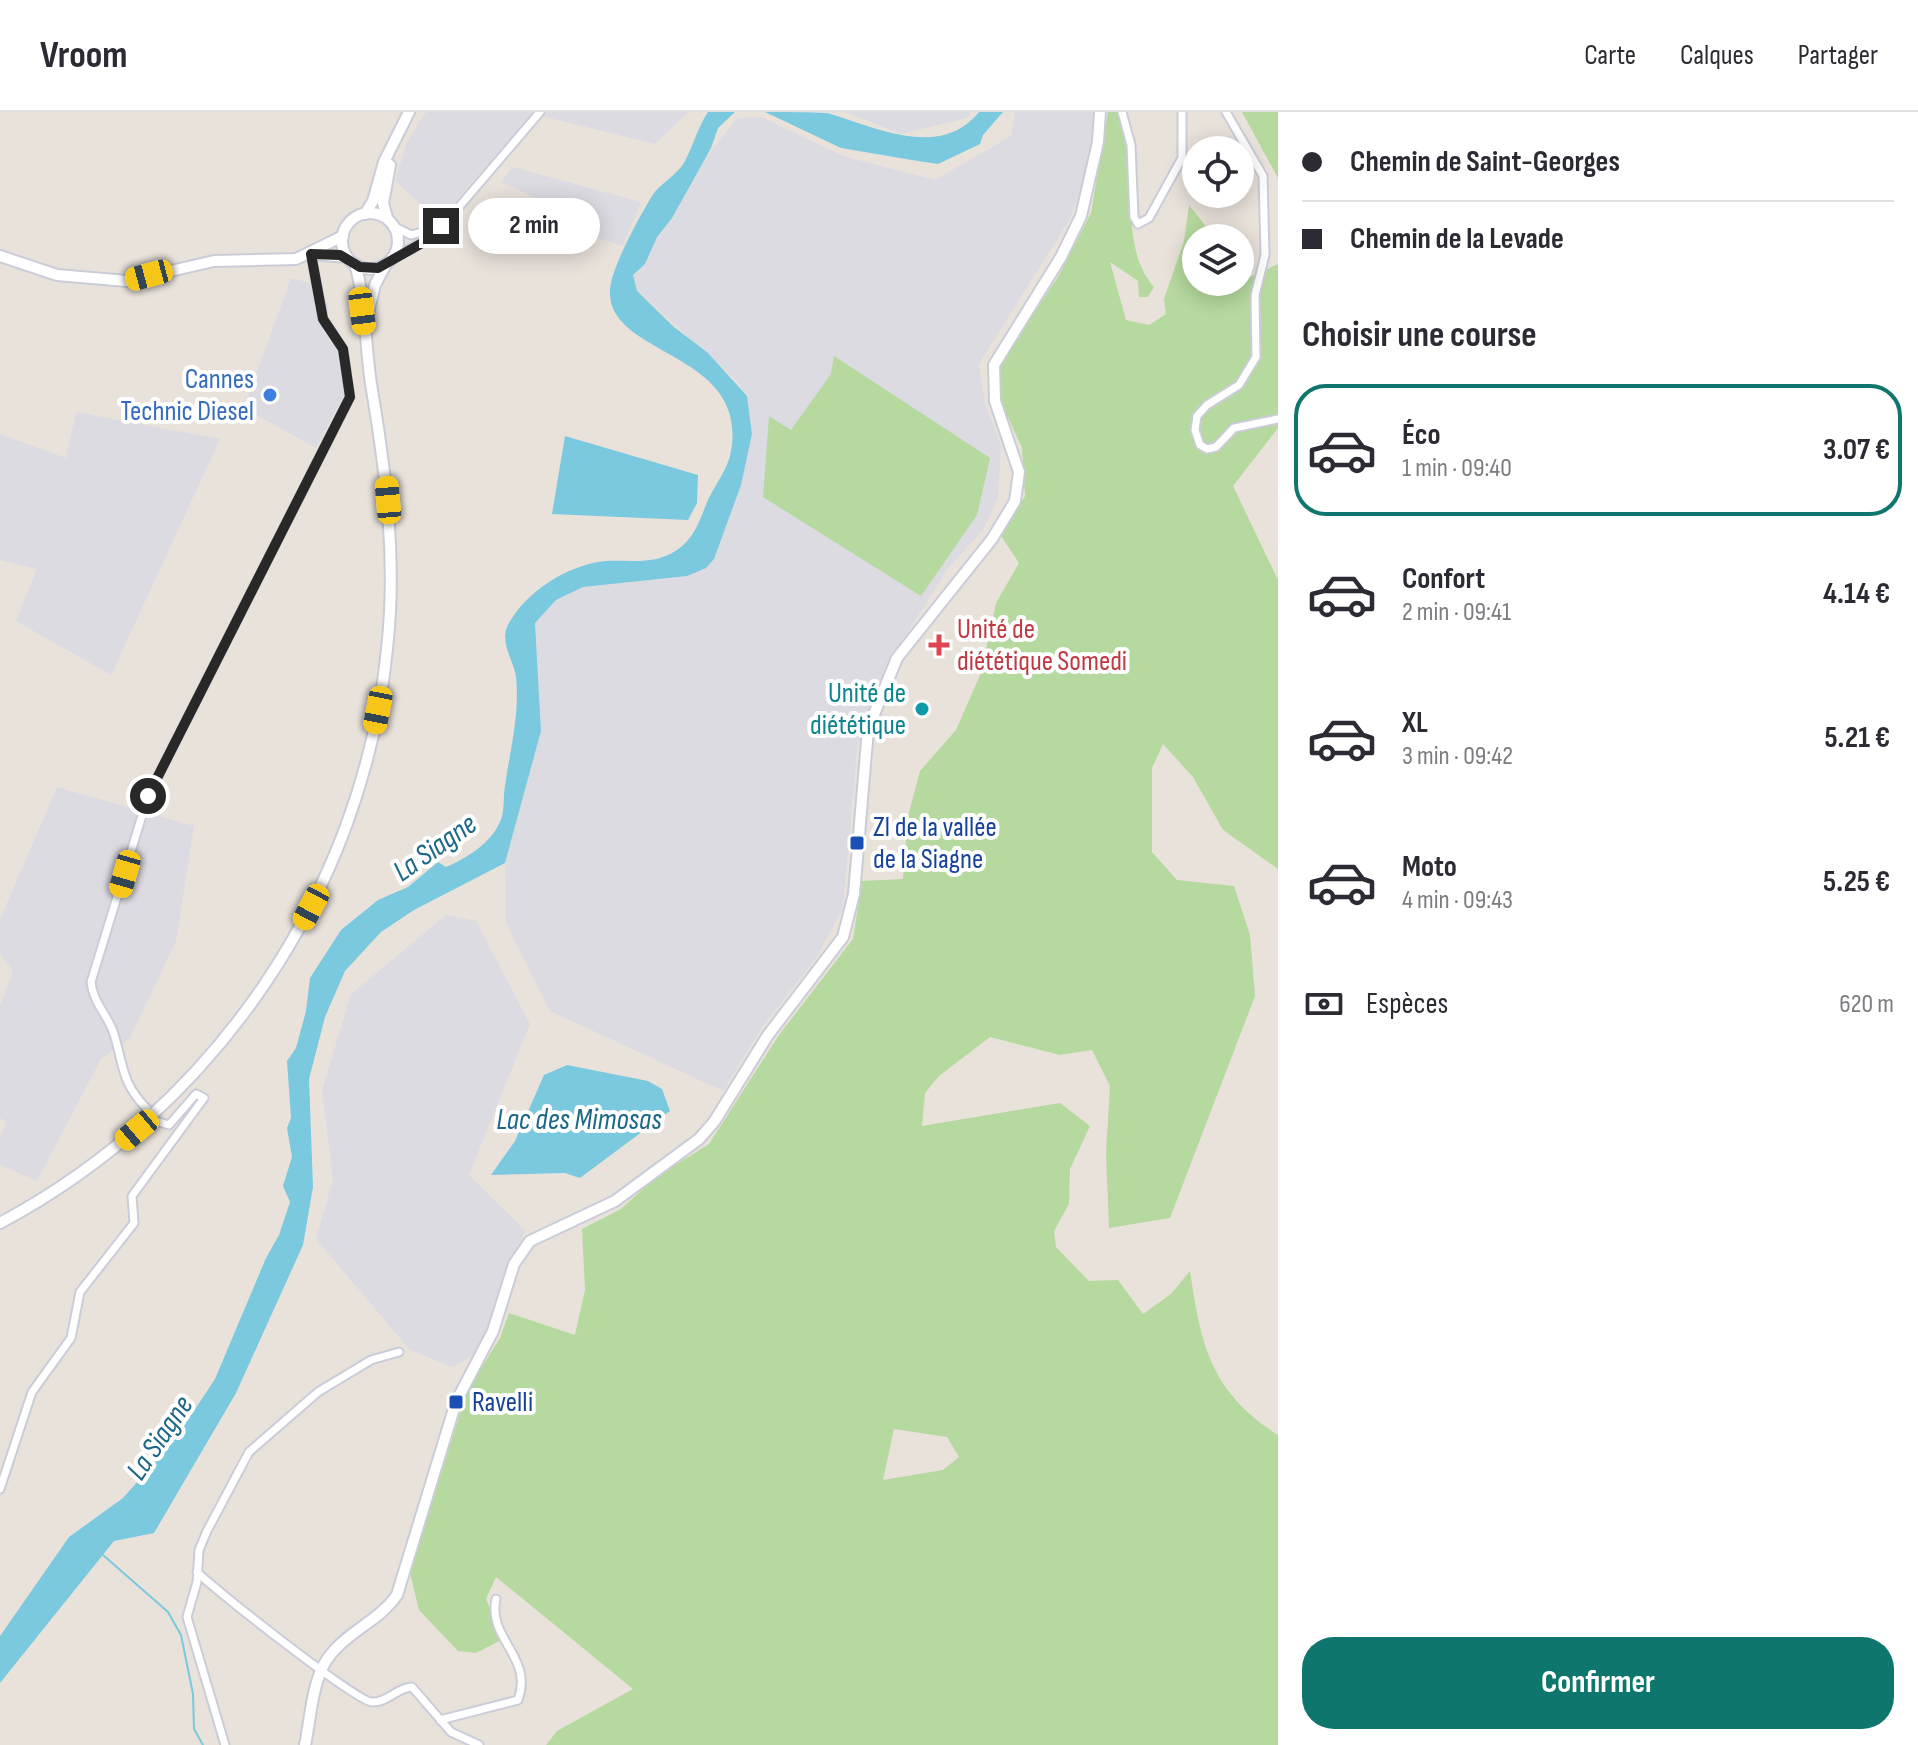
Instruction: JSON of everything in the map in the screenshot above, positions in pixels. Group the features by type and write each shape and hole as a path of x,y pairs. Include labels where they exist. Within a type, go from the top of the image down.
{"street":[{"path":"0,256 57,275 127,281 214,261 263,263 311,254 343,236 350,222 365,214 409,112"},
{"path":"311,254 351,260 369,269 424,242 540,112"},
{"path":"305,1745 321,1672 332,1652 382,1615 397,1595 456,1402 493,1331 514,1264 530,1241 615,1201 699,1139 714,1122 768,1035 843,937 854,894 868,729 897,658 992,539 1015,501 1019,472 995,401 994,365 1061,257 1081,216 1096,155 1100,112"},
{"path":"1122,112 1131,145 1134,217 1138,224 1149,218 1182,158 1182,112"},
{"path":"1226,112 1263,176 1265,255 1255,295 1256,357 1239,385 1207,405 1197,416 1195,430 1200,445 1207,449 1216,447 1234,428 1278,419"},
{"path":"366,336 375,285 398,241 384,194 393,144"},
{"path":"365,214 390,222 411,235 441,226"},
{"path":"0,1223 69,1182 115,1148 159,1110 209,1057 256,997 288,947 340,840 375,728 390,605 386,481 366,336 351,260 343,236"},
{"path":"147,1109 123,1077 114,1033 92,995 91,982 148,796 306,477 350,397 343,349 323,319 311,254"},
{"path":"0,1489 32,1392 71,1338 80,1292 134,1223 131,1204 136,1189 204,1098 196,1094 169,1125 159,1122"},
{"path":"225,1745 187,1617 199,1550 207,1531 249,1452 318,1392 371,1360 399,1352"},
{"path":"197,1572 321,1672 368,1702 375,1703 412,1687 451,1732 479,1745"},
{"path":"440,1720 518,1700 522,1672 498,1625 493,1610 496,1599"}],"shaded area":[{"path":"426,112 688,112 655,144 533,114 438,220 395,181 407,142"},
{"path":"845,112 971,112 967,118 901,134"},
{"path":"1015,112 1093,112 1090,160 1070,219 979,364 985,404 1001,446 998,499 983,530 950,566 896,650 871,699 857,749 843,908 817,957 763,1026 723,1091 550,1011 506,923 505,863 541,731 535,623 556,600 583,587 687,576 741,485 752,434 747,396 735,379 637,291 626,257 737,118 762,117 843,156 935,180 1011,136"},
{"path":"513,167 641,202 623,246 538,220 544,202 501,182"},
{"path":"291,278 314,284 329,305 323,332 339,351 345,393 316,448 244,408"},
{"path":"76,412 220,439 111,675 16,621 37,569 0,560 0,434 66,458"},
{"path":"57,787 194,826 176,941 130,1038 101,1059 37,1181 0,1165 0,1139 6,1122 0,1118 0,1006 13,971 0,954 0,919"},
{"path":"446,915 476,921 530,1024 469,1175 525,1230 476,1354 453,1367 410,1350 316,1239 333,1179 322,1090 351,994"}],"green space":[{"path":"1108,112 1117,112 1125,142 1135,248 1145,275 1154,287 1148,297 1139,297 1138,281 1110,262 1126,320 1149,325 1166,314 1164,299 1182,247 1182,296 1254,296 1254,275 1278,264 1278,428 1233,486 1278,580 1278,869 1223,830 1193,777 1163,744 1152,768 1152,852 1177,880 1234,886 1250,935 1255,996 1170,1218 1109,1228 1106,1153 1110,1086 1092,1050 1060,1055 990,1037 939,1076 925,1093 922,1126 1060,1103 1090,1126 1070,1169 1069,1204 1054,1231 1056,1247 1089,1281 1118,1280 1143,1314 1171,1294 1190,1271 1199,1322 1213,1365 1238,1402 1278,1435 1278,1745 546,1745 557,1731 633,1689 496,1577 486,1599 503,1639 476,1653 458,1651 419,1610 410,1573 467,1391 500,1338 509,1313 575,1335 585,1290 582,1229 621,1209 656,1177 709,1144 779,1035 853,939 862,881 903,879 908,816 920,771 956,730 981,673 996,603 1019,563 1001,536 1025,496 1022,448 1000,400 999,365 1058,277 1091,213","holes":["894,1429 947,1437 959,1457 943,1470 883,1480"]},
{"path":"1242,112 1278,112 1278,178"},
{"path":"1189,208 1204,224 1186,224"},
{"path":"834,356 990,458 977,515 921,596 763,497 769,416 791,430 831,374"}],"water":[{"path":"708,112 735,112 718,128 711,148 672,218 657,237 645,264 633,275 637,291 674,327 708,353 747,396 752,434 741,485 714,559 706,568 687,576 583,587 556,600 535,623 541,731 505,863 414,910 381,932 345,971 325,1017 309,1079 313,1187 303,1245 236,1393 154,1533 114,1541 0,1683 0,1636 69,1537 123,1498 174,1441 215,1379 266,1258 279,1235 290,1202 283,1186 292,1157 287,1128 291,1118 287,1061 296,1048 306,1011 310,978 341,930 378,900 408,887 438,862 446,867 470,855 484,844 500,822 517,705 515,671 505,638 508,625 525,602 563,574 592,563 651,560 677,550 693,534 728,463 731,418 719,393 700,373 630,329 615,312 610,290 621,256 641,216 655,191 682,166"},
{"path":"765,112 827,113 885,131 926,137 945,135 963,127 979,112 1003,112 983,135 980,144 938,164 841,148"},
{"path":"565,436 698,475 697,503 688,520 552,514"},
{"name":"Lac des Mimosas","path":"567,1065 648,1081 662,1089 670,1111 580,1178 565,1173 491,1175 515,1141 544,1075"}],"waterway":[{"path":"103,1555 168,1612 181,1635 193,1694 194,1729 203,1745"}],"place":[{"name":"Cannes Technic Diesel","path":"270,395"},
{"name":"Unité de diététique Somedi","path":"939,645"},
{"name":"Unité de diététique","path":"922,709"},
{"name":"ZI de la vallée de la Siagne","path":"857,843"},
{"name":"Ravelli","path":"456,1402"}],"route":[{"path":"148,796 313,463 350,397 351,385 343,349 323,319 321,294 311,254 332,253 347,257 360,267 378,268 435,235 441,226"}],"water label":[{"name":"La Siagne","path":"435,848"},
{"name":"La Siagne","path":"160,1438"}]}
